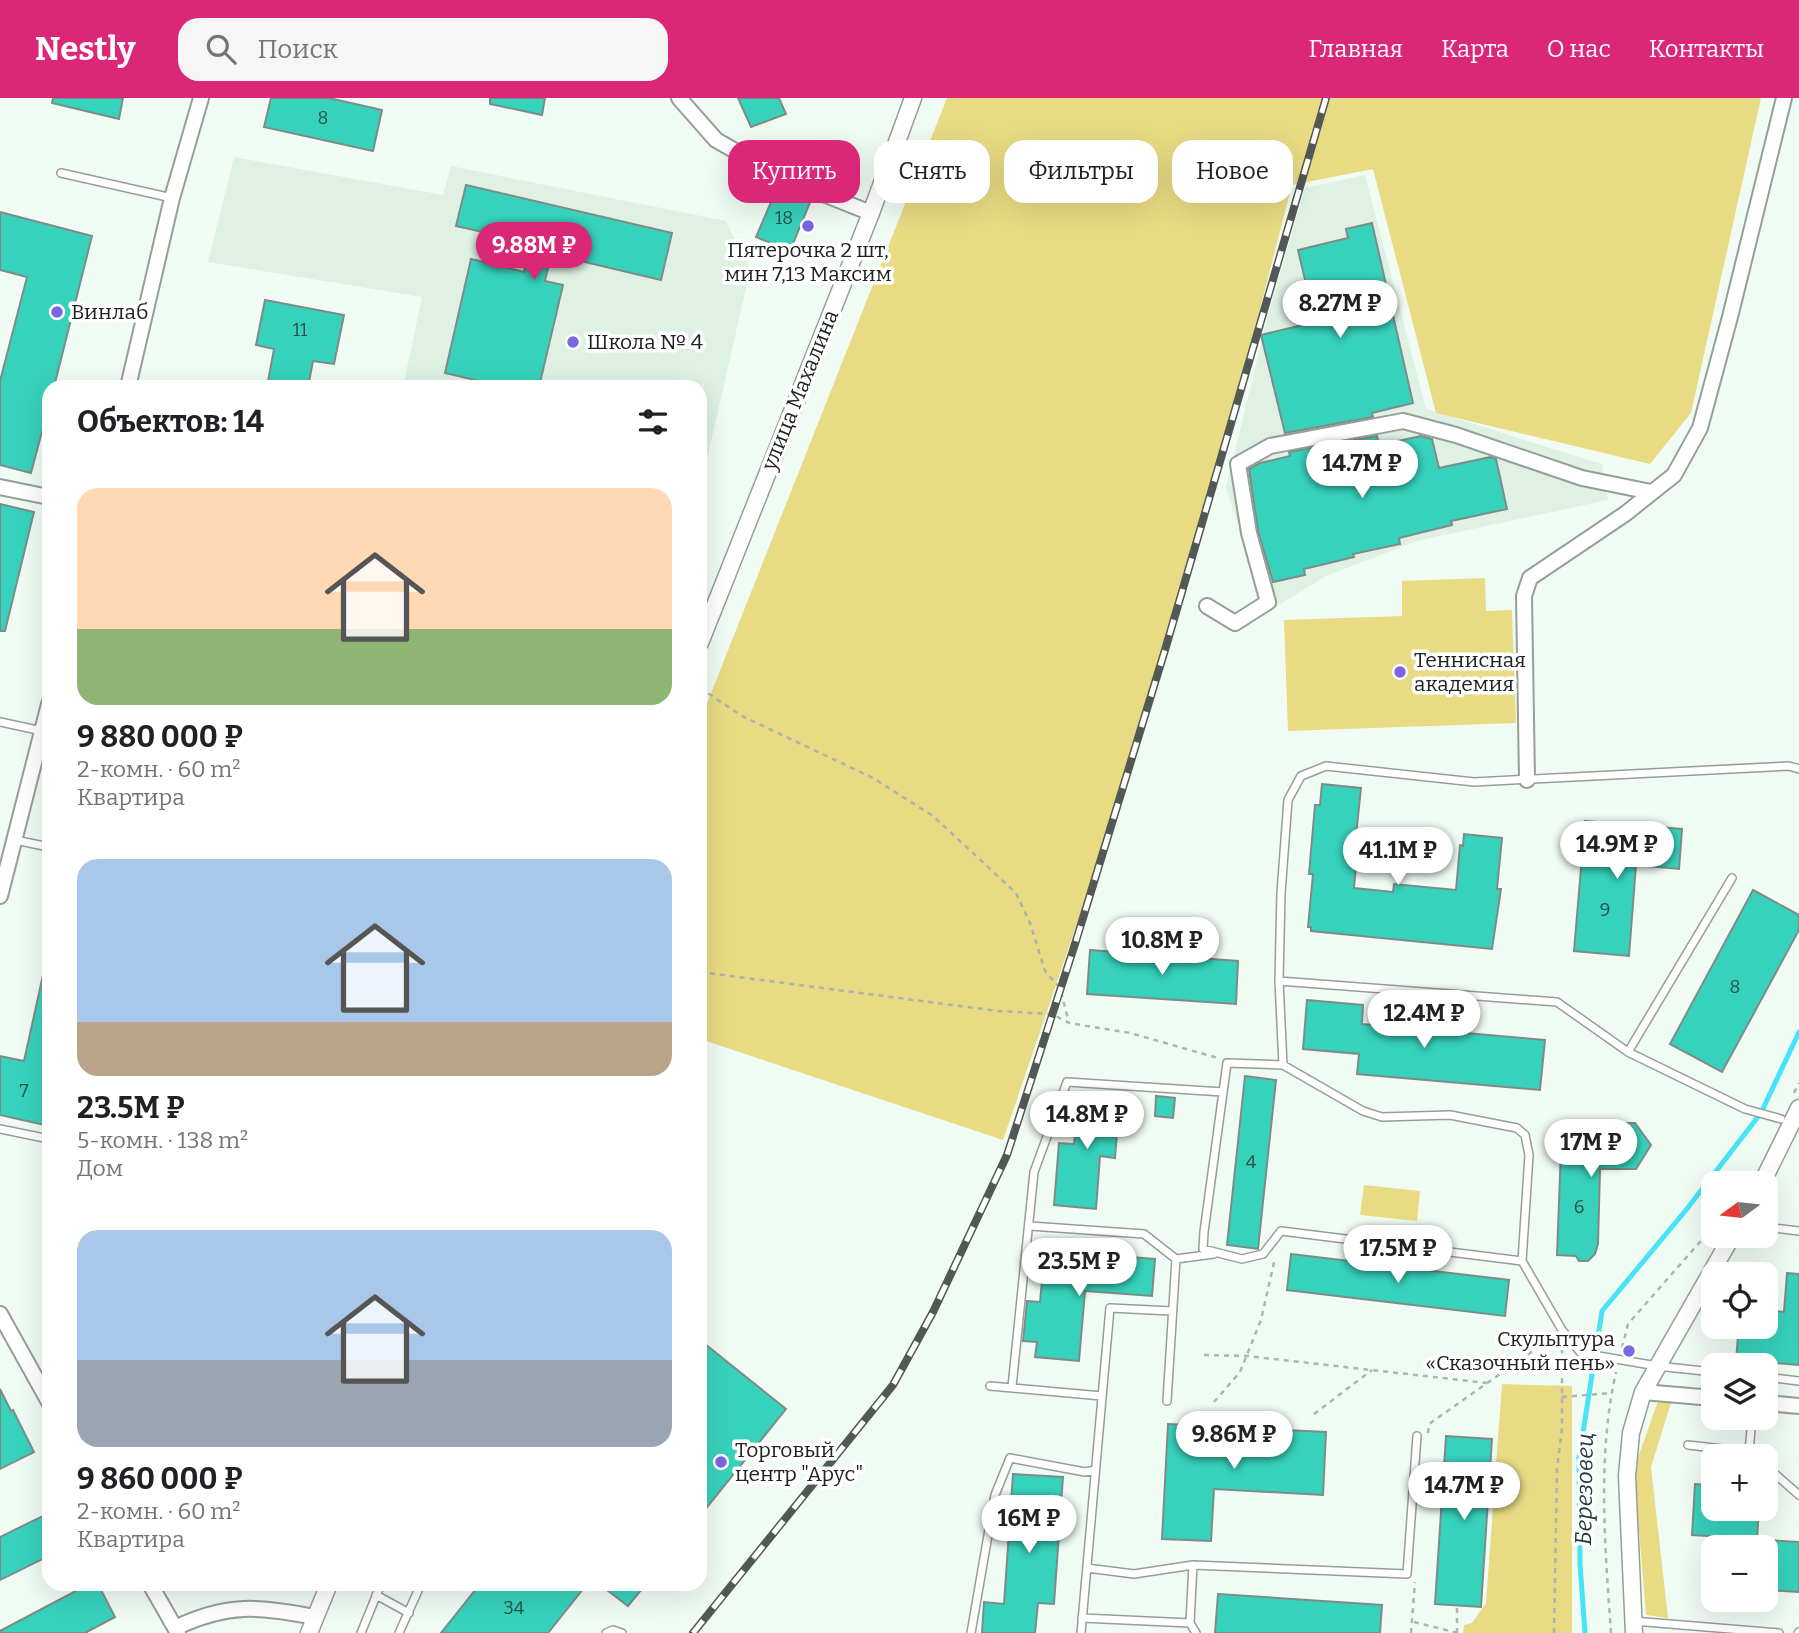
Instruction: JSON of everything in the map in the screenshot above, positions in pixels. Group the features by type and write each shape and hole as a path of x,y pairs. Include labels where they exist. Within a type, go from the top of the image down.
{"street":[{"path":"130,380 172,198 201,98"},
{"path":"679,98 716,140 783,178 871,214"},
{"name":"улица Махалина","path":"707,625 871,214 914,98"},
{"path":"1527,780 1524,596 1530,578 1625,514 1674,474 1700,428 1784,98"},
{"path":"1207,606 1235,623 1268,602 1249,533 1238,464 1270,446 1403,421 1456,435 1582,478 1651,492"},
{"path":"0,486 42,495"},
{"path":"0,896 42,731"},
{"path":"1768,1171 1799,1108"},
{"path":"1633,1627 1627,1476 1631,1433 1643,1392 1725,1248"},
{"path":"0,1314 42,1389"},
{"path":"1643,1392 1701,1397"},
{"path":"1778,1404 1799,1406"},
{"path":"154,1591 176,1631 213,1612 239,1608 281,1610 315,1617"},
{"path":"309,1633 326,1591"}],"lane":[{"path":"61,173 172,198"},
{"path":"0,722 42,731"},
{"path":"1283,1065 1279,981 1281,893 1289,800 1301,776 1326,766 1474,782 1789,766 1799,769"},
{"path":"15,839 42,845"},
{"path":"1628,1052 1732,878"},
{"path":"1279,981 1557,1002 1628,1052 1745,1109 1781,1119"},
{"path":"1522,1261 1281,1231 1263,1254 1242,1259 1203,1249 1203,1232 1227,1063 1283,1065 1363,1111 1382,1117 1450,1115 1517,1128 1525,1135 1529,1155 1522,1261 1562,1330 1581,1353 1701,1371"},
{"path":"1012,1387 1034,1172 1067,1082 1223,1092"},
{"path":"0,1129 42,1138"},
{"path":"1030,1226 1144,1234 1176,1259 1218,1253"},
{"path":"1778,1228 1799,1231"},
{"path":"1167,1401 1176,1259"},
{"path":"1081,1633 1110,1308 1172,1311"},
{"path":"1778,1378 1799,1381"},
{"path":"990,1385 1102,1396"},
{"path":"1087,1568 1134,1574 1193,1565 1406,1574 1417,1436"},
{"path":"1688,1445 1701,1447"},
{"path":"971,1633 995,1495 1010,1458 1085,1472 1095,1470"},
{"path":"1778,1477 1799,1495"},
{"path":"1193,1565 1190,1623 1196,1633"},
{"path":"361,1633 378,1591"},
{"path":"399,1633 418,1591"},
{"path":"376,1595 409,1613"},
{"path":"1082,1618 1190,1623"},
{"path":"1633,1627 1779,1633"},
{"path":"606,1633 613,1630 622,1633"}],"path":[{"path":"707,693 742,716 873,778 933,816 1016,893 1030,923 1045,971 1060,988 1069,1023"},
{"path":"707,973 998,1011 1052,1014 1069,1023 1130,1033 1227,1063"},
{"path":"1214,1402 1240,1372 1247,1356 1261,1320 1281,1231"},
{"path":"1428,1438 1429,1424 1562,1330"},
{"path":"1554,1633 1557,1469 1562,1428 1562,1330"},
{"path":"1204,1355 1247,1356 1487,1383"},
{"path":"1314,1414 1372,1370"},
{"path":"1562,1397 1611,1393"},
{"path":"1411,1633 1416,1582"},
{"path":"1412,1622 1457,1633 1457,1606"}],"shaded area":[{"path":"947,98 1761,98 1691,413 1650,464 1436,413 1373,169 1293,185 1293,140 1172,140 1172,203 1287,203 1226,441 1136,751 1003,1140 707,1041 707,703 905,203 990,203 990,140 930,140"},
{"name":"Школа № 4","path":"234,157 443,195 451,166 726,221 750,270 707,460 707,380 404,380 422,297 208,262"},
{"path":"1365,175 1426,409 1602,464 1608,500 1417,541 1326,576 1267,612 1226,488 1266,323 1305,188"},
{"name":"Теннисная академия","path":"1485,578 1486,611 1512,610 1516,723 1288,731 1284,620 1402,616 1402,581"},
{"path":"1364,1185 1420,1191 1417,1221 1360,1215"},
{"path":"1502,1384 1572,1386 1572,1633 1463,1633 1464,1625 1472,1623 1486,1603"},
{"path":"1659,1398 1671,1403 1651,1467 1668,1618 1646,1615 1634,1469"}],"building":[{"path":"53,98 123,98 119,119 52,103"},
{"path":"271,98 329,98 382,110 373,151 264,127"},
{"path":"490,98 545,98 542,115 490,104"},
{"path":"738,98 779,98 786,114 751,127"},
{"path":"466,185 672,233 661,280 551,254 545,281 563,285 541,380 475,380 445,373 471,259 524,272 531,243 456,226"},
{"path":"771,203 810,203 790,251 756,237"},
{"path":"0,212 92,236 56,380 42,380 42,431 31,473 0,465 0,381 27,277 0,270"},
{"path":"1372,223 1413,403 1372,413 1373,417 1285,433 1261,335 1315,322 1298,250 1348,238 1346,229"},
{"path":"265,300 344,315 334,364 313,361 309,380 268,380 274,349 256,345"},
{"path":"1377,436 1379,445 1421,436 1432,439 1439,468 1490,457 1496,459 1507,509 1451,521 1452,525 1399,538 1400,544 1353,554 1354,557 1304,569 1305,575 1273,582 1258,531 1249,469 1260,463 1290,456 1289,452"},
{"path":"0,504 34,512 5,631 0,631"},
{"path":"1322,784 1361,788 1353,865 1356,866 1354,888 1393,892 1394,884 1456,890 1460,845 1463,846 1464,834 1502,838 1497,889 1501,889 1492,949 1311,931 1311,927 1308,927 1313,874 1309,874 1315,805 1320,805"},
{"path":"1585,821 1682,829 1679,869 1636,865 1629,956 1574,951"},
{"path":"1753,890 1799,915 1799,930 1722,1072 1670,1044"},
{"path":"1090,950 1238,961 1236,1004 1087,994"},
{"path":"42,980 42,1124 0,1115 0,1056 24,1061"},
{"path":"1307,1000 1363,1005 1362,1024 1545,1040 1540,1090 1357,1074 1359,1054 1303,1049"},
{"path":"1245,1076 1276,1080 1258,1249 1227,1245"},
{"path":"1079,1092 1120,1096 1115,1158 1100,1156 1096,1209 1054,1205 1059,1143 1074,1144"},
{"path":"1156,1096 1175,1098 1173,1118 1155,1116"},
{"path":"1562,1123 1635,1123 1651,1145 1636,1169 1600,1169 1598,1244 1595,1254 1588,1261 1579,1261 1576,1256 1557,1255"},
{"path":"1052,1251 1155,1259 1152,1296 1085,1291 1079,1361 1035,1357 1037,1342 1023,1341 1027,1301 1040,1302 1043,1270 1051,1270"},
{"path":"1291,1254 1509,1280 1505,1316 1287,1290"},
{"path":"1787,1273 1799,1274 1799,1365 1778,1363 1778,1353 1737,1353 1738,1339 1778,1339 1778,1311 1784,1312"},
{"name":"Торговый центр \"Арус\"","path":"707,1346 786,1409 707,1507"},
{"path":"0,1389 34,1452 0,1469"},
{"path":"1168,1424 1326,1432 1323,1495 1214,1489 1211,1541 1162,1539"},
{"path":"1446,1436 1492,1439 1481,1607 1435,1604"},
{"path":"1013,1474 1063,1477 1054,1604 1038,1603 1035,1633 982,1633 984,1602 1004,1604"},
{"path":"1695,1484 1701,1484 1701,1521 1758,1521 1757,1535 1692,1535"},
{"path":"42,1516 42,1559 0,1580 0,1537"},
{"path":"1778,1541 1799,1542 1799,1592 1778,1591"},
{"path":"76,1591 102,1591 115,1617 85,1633 0,1631"},
{"path":"474,1591 581,1591 548,1633 441,1633"},
{"path":"608,1591 640,1591 628,1606"},
{"path":"1218,1594 1382,1605 1380,1633 1215,1633"}],"waterway":[{"name":"Березовец","path":"1585,1633 1580,1564 1579,1458 1602,1311 1686,1210 1761,1113 1799,1032"}],"railway":[{"path":"693,1633 893,1385 933,1312 1007,1155 1165,650 1326,98"}],"place":[{"name":"Пятерочка 2 шт, мин 7,13 Максим","path":"808,226"},
{"name":"Винлаб","path":"57,312"},
{"name":"Школа № 4","path":"573,342"},
{"name":"Теннисная академия","path":"1400,672"},
{"name":"Скульптура «Сказочный пень»","path":"1629,1351"},
{"name":"Торговый центр \"Арус\"","path":"721,1462"}]}
